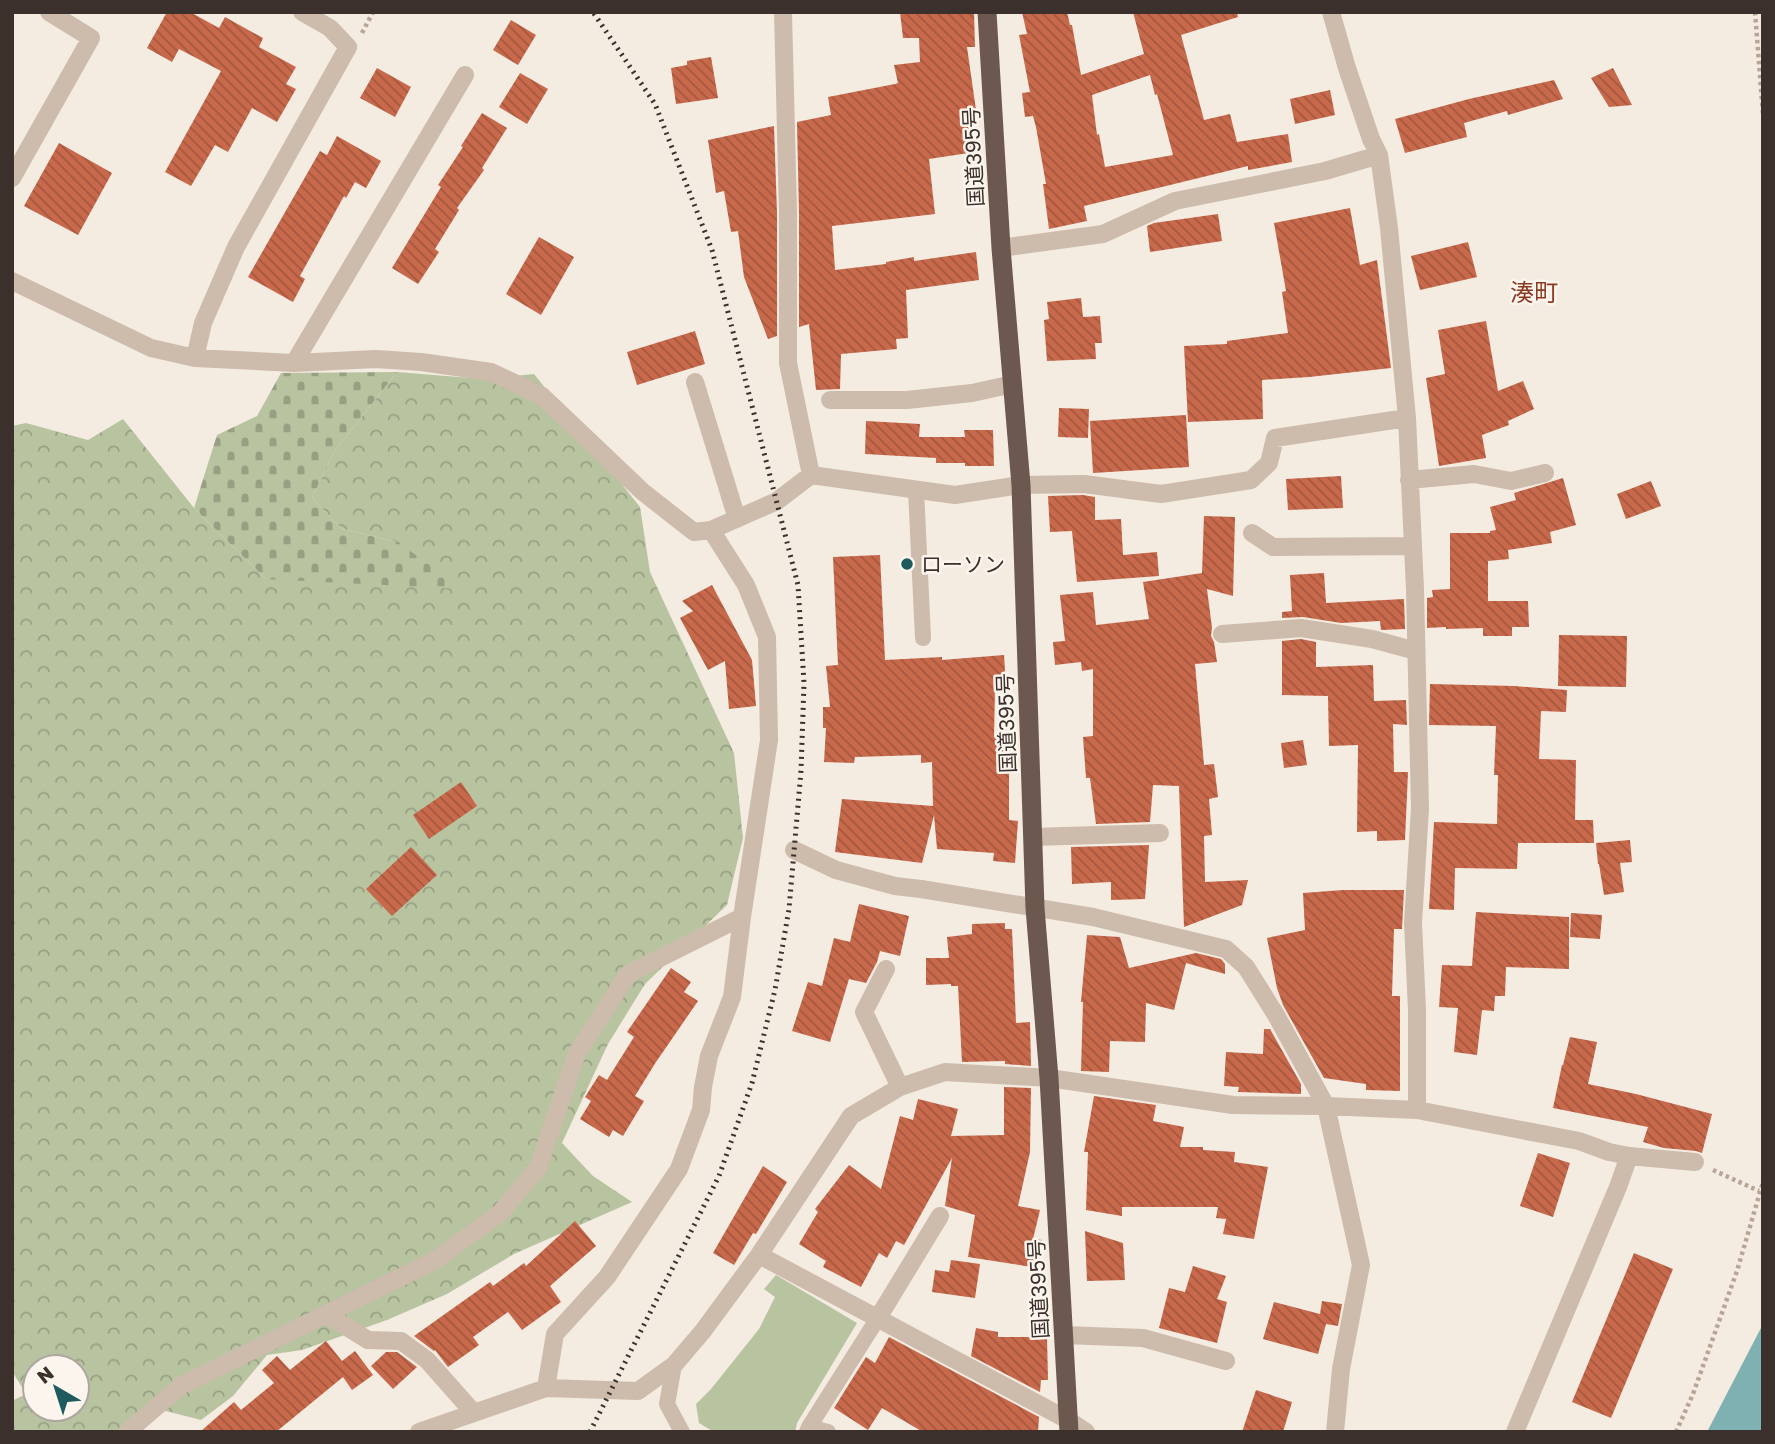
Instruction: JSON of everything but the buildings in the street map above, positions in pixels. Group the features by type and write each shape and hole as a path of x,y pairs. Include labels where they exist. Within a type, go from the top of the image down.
{"highway":[{"name":"国道395号","path":"987,12 1001,248 1021,485 1035,908 1049,1077 1069,1426"}],"street":[{"path":"12,178 91,37 49,12"},
{"path":"195,358 203,323 236,247 348,47 330,28 302,12"},
{"path":"784,12 788,363 811,475"},
{"path":"1331,12 1347,68 1379,155 1389,228 1406,418 1420,808 1413,923 1417,1010 1417,1110"},
{"path":"294,363 465,75"},
{"path":"1001,248 1103,234 1175,201 1325,171 1379,155"},
{"path":"12,281 151,348 195,358 294,363 376,359 491,372 542,396 643,492 694,532 711,530 777,500 811,475 955,495 1021,485 1084,484 1161,494 1251,480 1269,463 1276,438 1406,418"},
{"path":"695,382 737,519"},
{"path":"830,400 907,400 972,393 1013,384"},
{"path":"1409,480 1474,474 1511,481 1545,473"},
{"path":"546,1388 555,1334 607,1277 679,1169 701,1110 709,1056 732,997 769,740 767,637 746,585 711,530"},
{"path":"1252,534 1273,547 1412,546"},
{"path":"1222,634 1301,628 1371,639 1416,650"},
{"path":"1033,837 1160,833"},
{"path":"794,850 836,870 895,886 1093,917 1226,949 1246,967 1326,1106 1361,1265 1341,1369 1335,1432"},
{"path":"127,1432 182,1385 433,1261 500,1213 538,1168 577,1053 628,974 742,917"},
{"path":"886,969 864,1012 900,1087"},
{"path":"418,1432 546,1388 638,1391 674,1365 703,1331 759,1255 851,1116 900,1087 945,1072 1049,1077 1233,1105 1417,1110 1579,1141 1629,1156 1695,1162"},
{"path":"1515,1432 1629,1156"},
{"path":"878,1318 940,1216"},
{"path":"759,1255 878,1318 1069,1426 1086,1432"},
{"path":"326,1314 368,1340 401,1341 427,1360 474,1412"},
{"path":"1064,1335 1143,1338 1226,1361"}],"lane":[{"path":"916,489 923,638"},
{"path":"828,1432 808,1429 878,1318"},
{"path":"674,1365 667,1404 682,1432"}],"path":[{"path":"1755,12 1763,114"},
{"path":"1695,1162 1759,1191"},
{"path":"1676,1432 1693,1394 1737,1271 1763,1182"}],"green space":[{"path":"397,372 483,379 534,374 640,507 650,572 734,753 743,838 727,905 645,984 608,1044 562,1143 593,1176 632,1202 514,1254 447,1294 387,1320 302,1350 267,1355 233,1396 201,1420 150,1407 130,1432 12,1432 12,1401 21,1396 21,1423 91,1423 91,1353 21,1353 21,1386 12,1371 12,426 26,423 88,440 123,419 194,508 266,579 398,542 342,529 312,498 334,452"},
{"path":"397,372 334,452 312,498 342,529 398,542 462,589 266,579 194,508 217,435 257,416 281,373"},
{"path":"776,1275 857,1323 797,1423 795,1432 714,1432 699,1423 696,1404 759,1329 775,1297 764,1289"}],"water":[{"path":"1763,1324 1763,1432 1707,1432"}],"railway":[{"path":"590,1432 719,1176 752,1083 775,990 789,909 801,771 804,683 798,585 712,250 655,104 593,12"}],"place":[{"name":"ローソン","path":"907,564"}],"district":[{"name":"湊町","path":"1534,291"}]}
